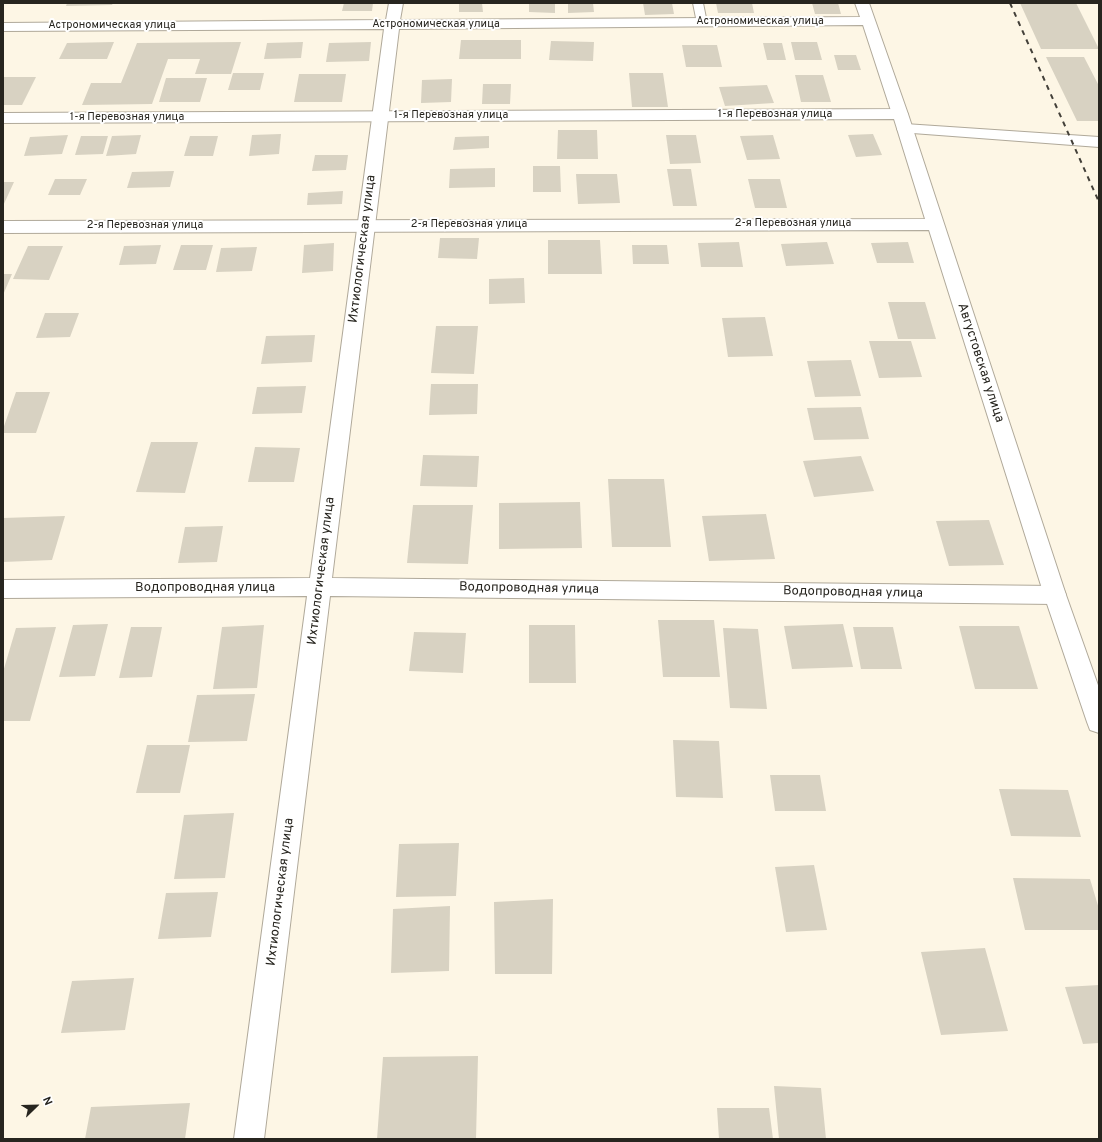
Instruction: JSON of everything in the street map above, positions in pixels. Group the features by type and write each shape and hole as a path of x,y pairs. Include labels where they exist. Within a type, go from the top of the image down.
{"street":[{"name":"Ихтиологическая улица","path":"250,1139 380,117 396,3"},
{"name":"Августовская улица","path":"862,3 1055,595 1099,722"},
{"name":"Астрономическая улица","path":"3,27 869,21"},
{"name":"1-я Перевозная улица","path":"3,118 380,117 902,122 1099,142"},
{"name":"2-я Перевозная улица","path":"3,226 934,224"},
{"name":"Водопроводная улица","path":"3,589 320,587 1055,595"}],"lane":[{"path":"698,3 702,23"}],"building":[{"path":"67,3 113,3 112,5 66,6"},
{"path":"344,3 373,3 372,11 342,11"},
{"path":"459,3 482,3 483,12 459,12"},
{"path":"529,3 555,3 555,13 529,12"},
{"path":"568,3 593,3 594,12 568,13"},
{"path":"643,3 672,3 674,14 645,15"},
{"path":"716,3 752,3 754,13 718,13"},
{"path":"812,3 838,3 841,14 815,14"},
{"path":"1020,3 1076,3 1099,49 1041,49"},
{"path":"461,40 521,40 521,59 459,59"},
{"path":"551,41 594,42 593,61 549,60"},
{"path":"114,42 107,59 59,59 67,43"},
{"path":"241,42 231,74 195,74 200,59 168,59 152,104 82,105 91,83 121,83 137,43"},
{"path":"303,42 301,58 264,59 267,43"},
{"path":"371,42 369,61 326,62 329,43"},
{"path":"791,42 817,42 822,60 795,60"},
{"path":"763,43 782,43 786,60 767,60"},
{"path":"682,45 717,45 722,67 686,67"},
{"path":"834,55 856,55 861,70 838,70"},
{"path":"1046,57 1084,57 1099,86 1099,121 1077,121"},
{"path":"233,73 264,73 260,90 228,90"},
{"path":"629,73 663,73 668,107 632,107"},
{"path":"299,74 346,74 342,102 294,102"},
{"path":"795,75 823,75 831,102 801,102"},
{"path":"3,77 36,77 22,105 3,105"},
{"path":"166,78 207,78 200,102 159,102"},
{"path":"452,79 451,102 421,103 422,80"},
{"path":"483,84 511,84 510,104 482,104"},
{"path":"767,85 774,103 725,106 719,87"},
{"path":"558,130 597,130 598,159 557,159"},
{"path":"281,134 279,154 249,156 252,135"},
{"path":"873,134 882,155 856,157 848,135"},
{"path":"68,135 62,154 24,156 30,137"},
{"path":"141,135 136,154 106,156 112,136"},
{"path":"666,135 696,135 701,163 670,164"},
{"path":"773,135 780,159 747,160 740,136"},
{"path":"81,136 108,136 103,154 75,155"},
{"path":"190,136 218,136 213,156 184,156"},
{"path":"489,136 489,148 453,150 455,137"},
{"path":"315,155 348,155 346,170 312,171"},
{"path":"533,166 560,166 561,192 533,192"},
{"path":"495,168 495,187 449,188 450,169"},
{"path":"667,169 691,169 697,206 673,206"},
{"path":"174,171 170,187 127,188 132,172"},
{"path":"576,174 617,174 620,203 578,204"},
{"path":"55,179 87,179 80,195 48,195"},
{"path":"748,179 780,179 787,208 755,208"},
{"path":"3,182 14,182 3,206"},
{"path":"343,191 342,204 307,205 308,193"},
{"path":"440,238 479,238 477,259 438,258"},
{"path":"548,240 600,240 602,274 548,274"},
{"path":"739,242 743,267 701,267 698,243"},
{"path":"827,242 834,264 786,266 781,244"},
{"path":"908,242 914,263 877,263 871,243"},
{"path":"334,243 333,271 302,273 304,245"},
{"path":"161,245 156,264 119,265 124,246"},
{"path":"181,245 213,245 206,270 173,270"},
{"path":"632,245 667,245 669,264 633,264"},
{"path":"28,246 63,246 49,280 13,279"},
{"path":"257,247 252,271 216,272 221,248"},
{"path":"3,274 12,274 3,295"},
{"path":"524,278 525,303 489,304 489,279"},
{"path":"888,302 925,302 936,339 898,339"},
{"path":"45,313 79,313 70,337 36,338"},
{"path":"765,317 773,356 728,357 722,318"},
{"path":"436,326 478,326 474,374 431,373"},
{"path":"315,335 312,362 261,364 266,336"},
{"path":"869,341 911,341 922,377 879,378"},
{"path":"851,360 861,396 815,397 807,361"},
{"path":"431,384 478,384 477,414 429,415"},
{"path":"306,386 302,413 252,414 257,387"},
{"path":"16,392 50,392 36,433 3,433 3,429"},
{"path":"861,407 869,439 814,440 807,408"},
{"path":"151,442 198,442 185,493 136,492"},
{"path":"255,447 300,448 294,482 248,482"},
{"path":"423,455 479,456 477,487 420,486"},
{"path":"861,456 874,491 814,497 803,461"},
{"path":"608,479 664,479 671,547 612,547"},
{"path":"580,502 582,548 499,549 499,503"},
{"path":"413,505 473,505 468,564 407,563"},
{"path":"766,514 775,559 709,561 702,516"},
{"path":"65,516 52,560 3,562 3,518"},
{"path":"989,520 1004,565 949,566 936,521"},
{"path":"223,526 217,562 178,563 185,527"},
{"path":"658,620 714,620 720,677 663,677"},
{"path":"108,624 95,676 59,677 73,625"},
{"path":"843,624 853,667 792,669 784,626"},
{"path":"264,625 257,688 213,689 222,627"},
{"path":"529,625 575,625 576,683 529,683"},
{"path":"959,626 1019,626 1038,689 975,689"},
{"path":"56,627 30,721 3,721 3,672 16,628"},
{"path":"131,627 162,627 152,677 119,678"},
{"path":"853,627 893,627 902,669 861,669"},
{"path":"723,628 758,629 767,709 730,708"},
{"path":"414,632 466,633 463,673 409,671"},
{"path":"255,694 247,741 188,742 197,695"},
{"path":"673,740 719,741 723,798 676,797"},
{"path":"147,745 190,745 180,793 136,793"},
{"path":"770,775 820,775 826,811 775,811"},
{"path":"999,789 1068,790 1081,837 1011,836"},
{"path":"234,813 225,878 174,879 184,815"},
{"path":"459,843 456,896 396,897 399,844"},
{"path":"814,865 827,930 786,932 775,867"},
{"path":"1013,878 1090,879 1099,909 1099,930 1025,930"},
{"path":"218,892 211,937 158,939 166,893"},
{"path":"553,899 552,974 495,974 494,902"},
{"path":"450,906 449,971 391,973 393,909"},
{"path":"985,948 1008,1031 941,1035 921,952"},
{"path":"134,978 125,1030 61,1033 72,981"},
{"path":"1099,985 1099,1043 1083,1044 1065,987"},
{"path":"478,1056 476,1139 377,1139 383,1057"},
{"path":"774,1086 821,1088 826,1139 779,1139"},
{"path":"190,1103 185,1139 85,1139 91,1107"},
{"path":"717,1108 769,1108 773,1139 719,1139"}],"railway":[{"path":"1010,3 1099,202"}]}
